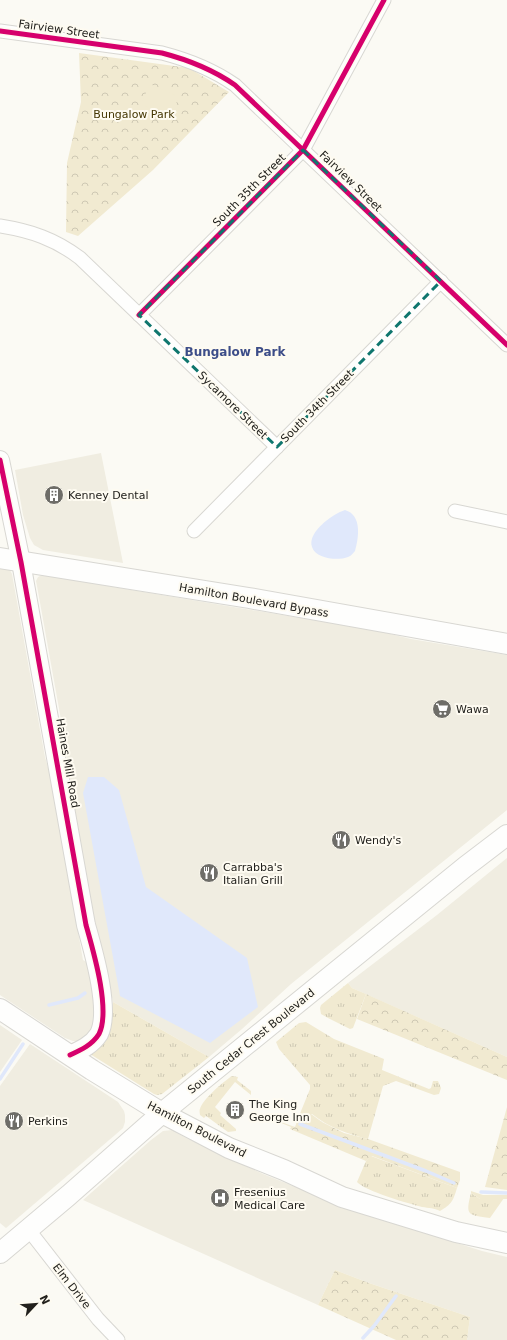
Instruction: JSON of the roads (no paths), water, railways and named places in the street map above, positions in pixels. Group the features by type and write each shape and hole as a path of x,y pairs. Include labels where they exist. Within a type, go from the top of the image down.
{"main road":[{"name":"Hamilton Boulevard Bypass","path":"0,558 248,598 507,644"},
{"name":"South Cedar Crest Boulevard","path":"0,1253 70,1195 162,1113 465,867 507,835"},
{"name":"Hamilton Boulevard","path":"0,1010 162,1113 229,1148 284,1170 342,1197 456,1232 507,1243"}],"street":[{"name":"South 35th Street","path":"140,315 303,150 384,0"},
{"name":"Fairview Street","path":"0,31 162,53 201,65 216,73 235,85 507,345"},
{"name":"Sycamore Street","path":"0,226 30,232 48,238 65,247 80,258 276,447"},
{"name":"South 34th Street","path":"194,532 441,281"},
{"name":"Haines Mill Road","path":"0,460 21,562 86,925 102,993 101,1026 99,1033 93,1042 85,1048 70,1055"},
{"path":"455,511 507,522"},
{"name":"Elm Drive","path":"28,1229 98,1319 118,1340"}],"water":[{"path":"345,510 357,521 358,539 355,551 349,557 339,559 328,558 318,554 312,547 311,541 313,535 322,524 334,515"},
{"path":"88,777 104,777 119,790 146,887 247,958 258,1007 210,1043 120,996 83,793"}],"waterway":[{"path":"49,1005 78,998 85,993"},
{"path":"0,1079 23,1044"},
{"path":"300,1124 454,1183"},
{"path":"481,1192 507,1193"},
{"path":"363,1338 374,1326 396,1296"}],"place":[{"name":"Kenney Dental","path":"54,495"},
{"name":"Wawa","path":"442,709"},
{"name":"Wendy's","path":"341,840"},
{"name":"Carrabba's Italian Grill","path":"209,873"},
{"name":"The King George Inn","path":"235,1110"},
{"name":"Perkins","path":"14,1121"},
{"name":"Fresenius Medical Care","path":"220,1198"}],"district":[{"name":"Bungalow Park","path":"235,352"}]}
